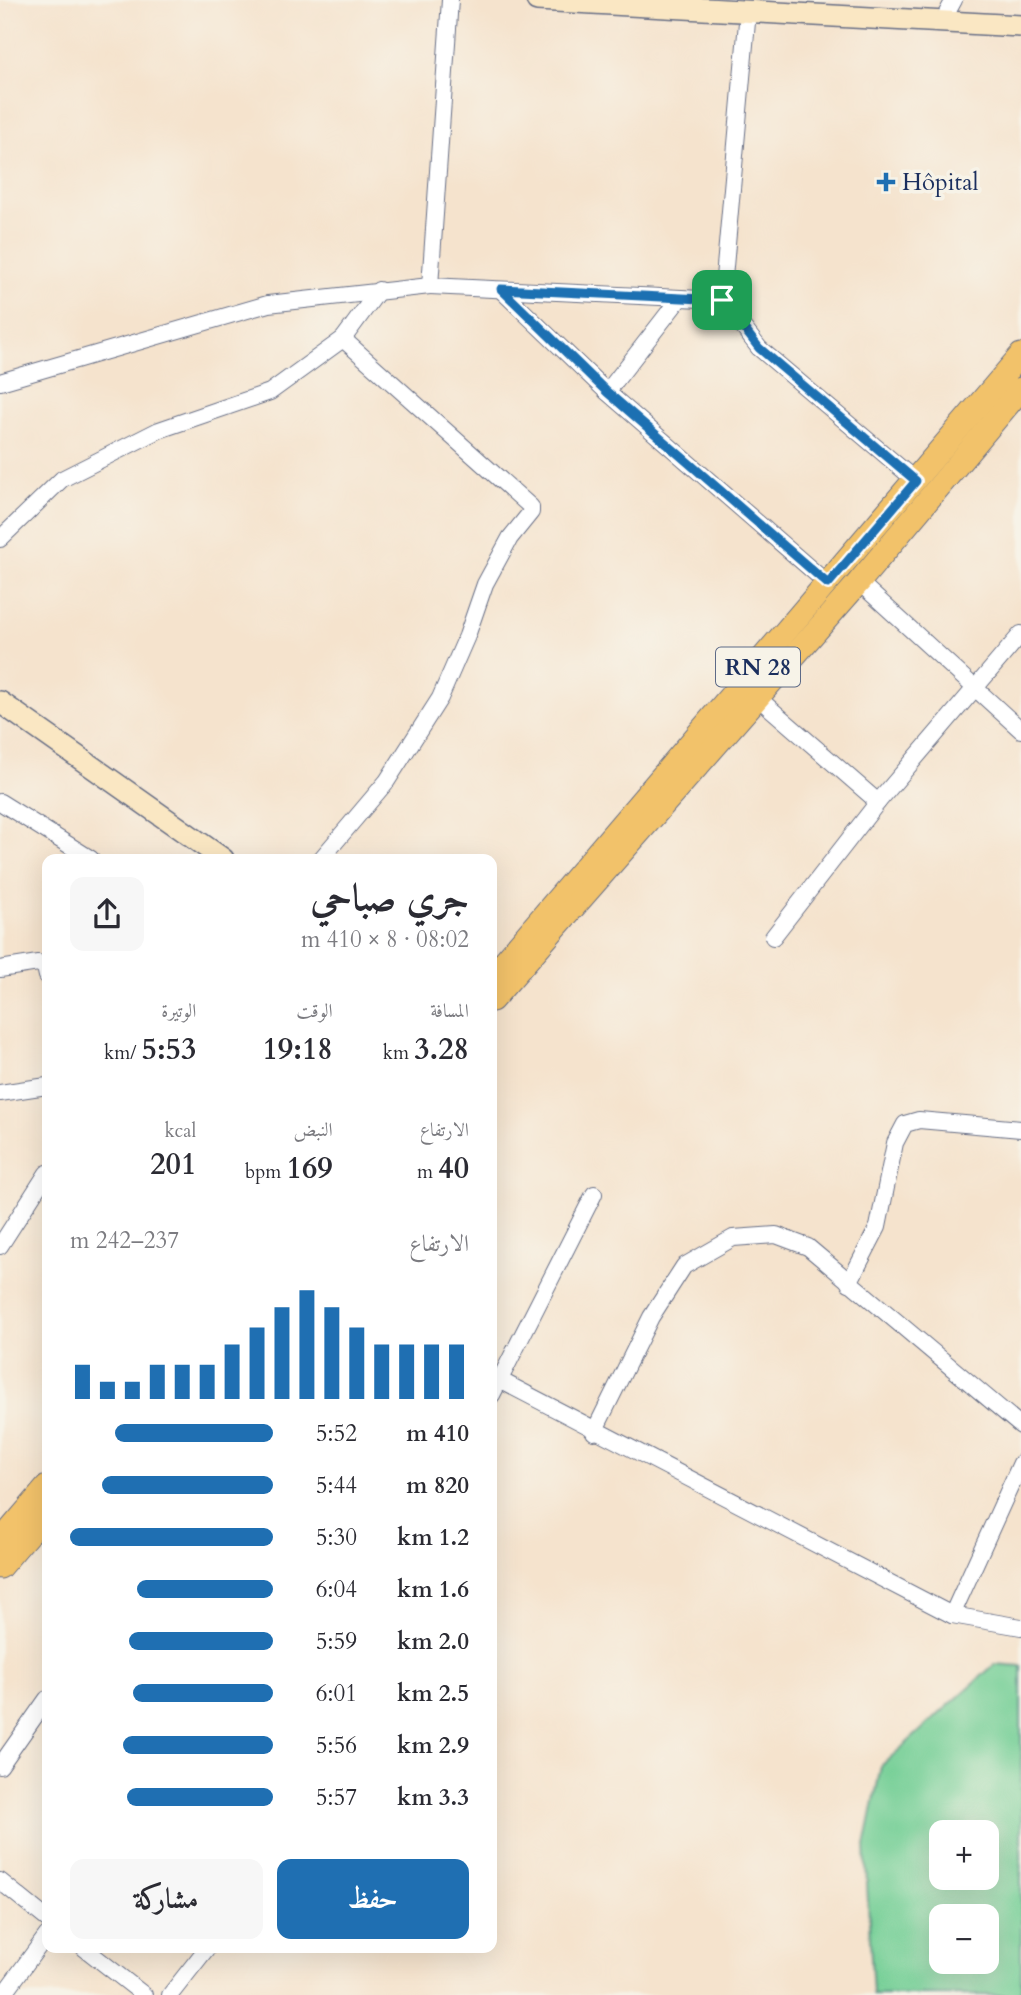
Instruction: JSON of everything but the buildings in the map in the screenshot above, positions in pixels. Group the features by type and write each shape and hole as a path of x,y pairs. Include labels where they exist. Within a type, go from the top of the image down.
{"main road":[{"name":"RN 28","path":"497,970 1021,355"},
{"name":"RN 28","path":"497,994 859,582 1021,389"},
{"path":"0,1542 42,1493"},
{"path":"0,1567 42,1518"}],"street":[{"path":"430,286 450,0"},
{"path":"537,0 748,12 799,7 942,22 1021,26"},
{"path":"942,22 954,0"},
{"path":"748,12 722,300 759,348 916,481"},
{"path":"0,382 268,304 379,290 430,286 722,300"},
{"path":"501,289 607,392 828,584"},
{"path":"0,539 62,479 159,430 270,392 344,339 379,290"},
{"path":"607,392 680,298"},
{"path":"325,854 387,782 440,698 467,636 485,584 510,538 531,512 531,507 456,437 344,339"},
{"path":"859,582 1021,730"},
{"path":"773,937 878,802 972,688 1021,634"},
{"path":"757,697 878,802"},
{"path":"0,702 216,854"},
{"path":"0,802 83,854"},
{"path":"0,970 38,963 42,965"},
{"path":"0,1093 42,1087"},
{"path":"849,1283 878,1227 895,1143 905,1124 919,1120 1021,1129"},
{"path":"0,1245 42,1181"},
{"path":"497,1374 594,1194"},
{"path":"594,1432 651,1317 684,1266 733,1238 776,1235 808,1247 1021,1426"},
{"path":"497,1379 594,1432 952,1615 1021,1627"},
{"path":"952,1615 1021,1462"},
{"path":"0,1766 42,1708"},
{"path":"0,1881 42,1915"},
{"path":"3,1995 42,1943"},
{"path":"90,1953 144,1995"},
{"path":"170,1995 203,1953"}],"green space":[{"path":"995,1664 1021,1666 1021,1995 873,1995 865,1846 881,1766"}],"place":[{"name":"Hôpital","path":"886,182"}],"route":[{"path":"501,289 722,300 759,348 916,481 828,584 607,392 501,289"}]}
